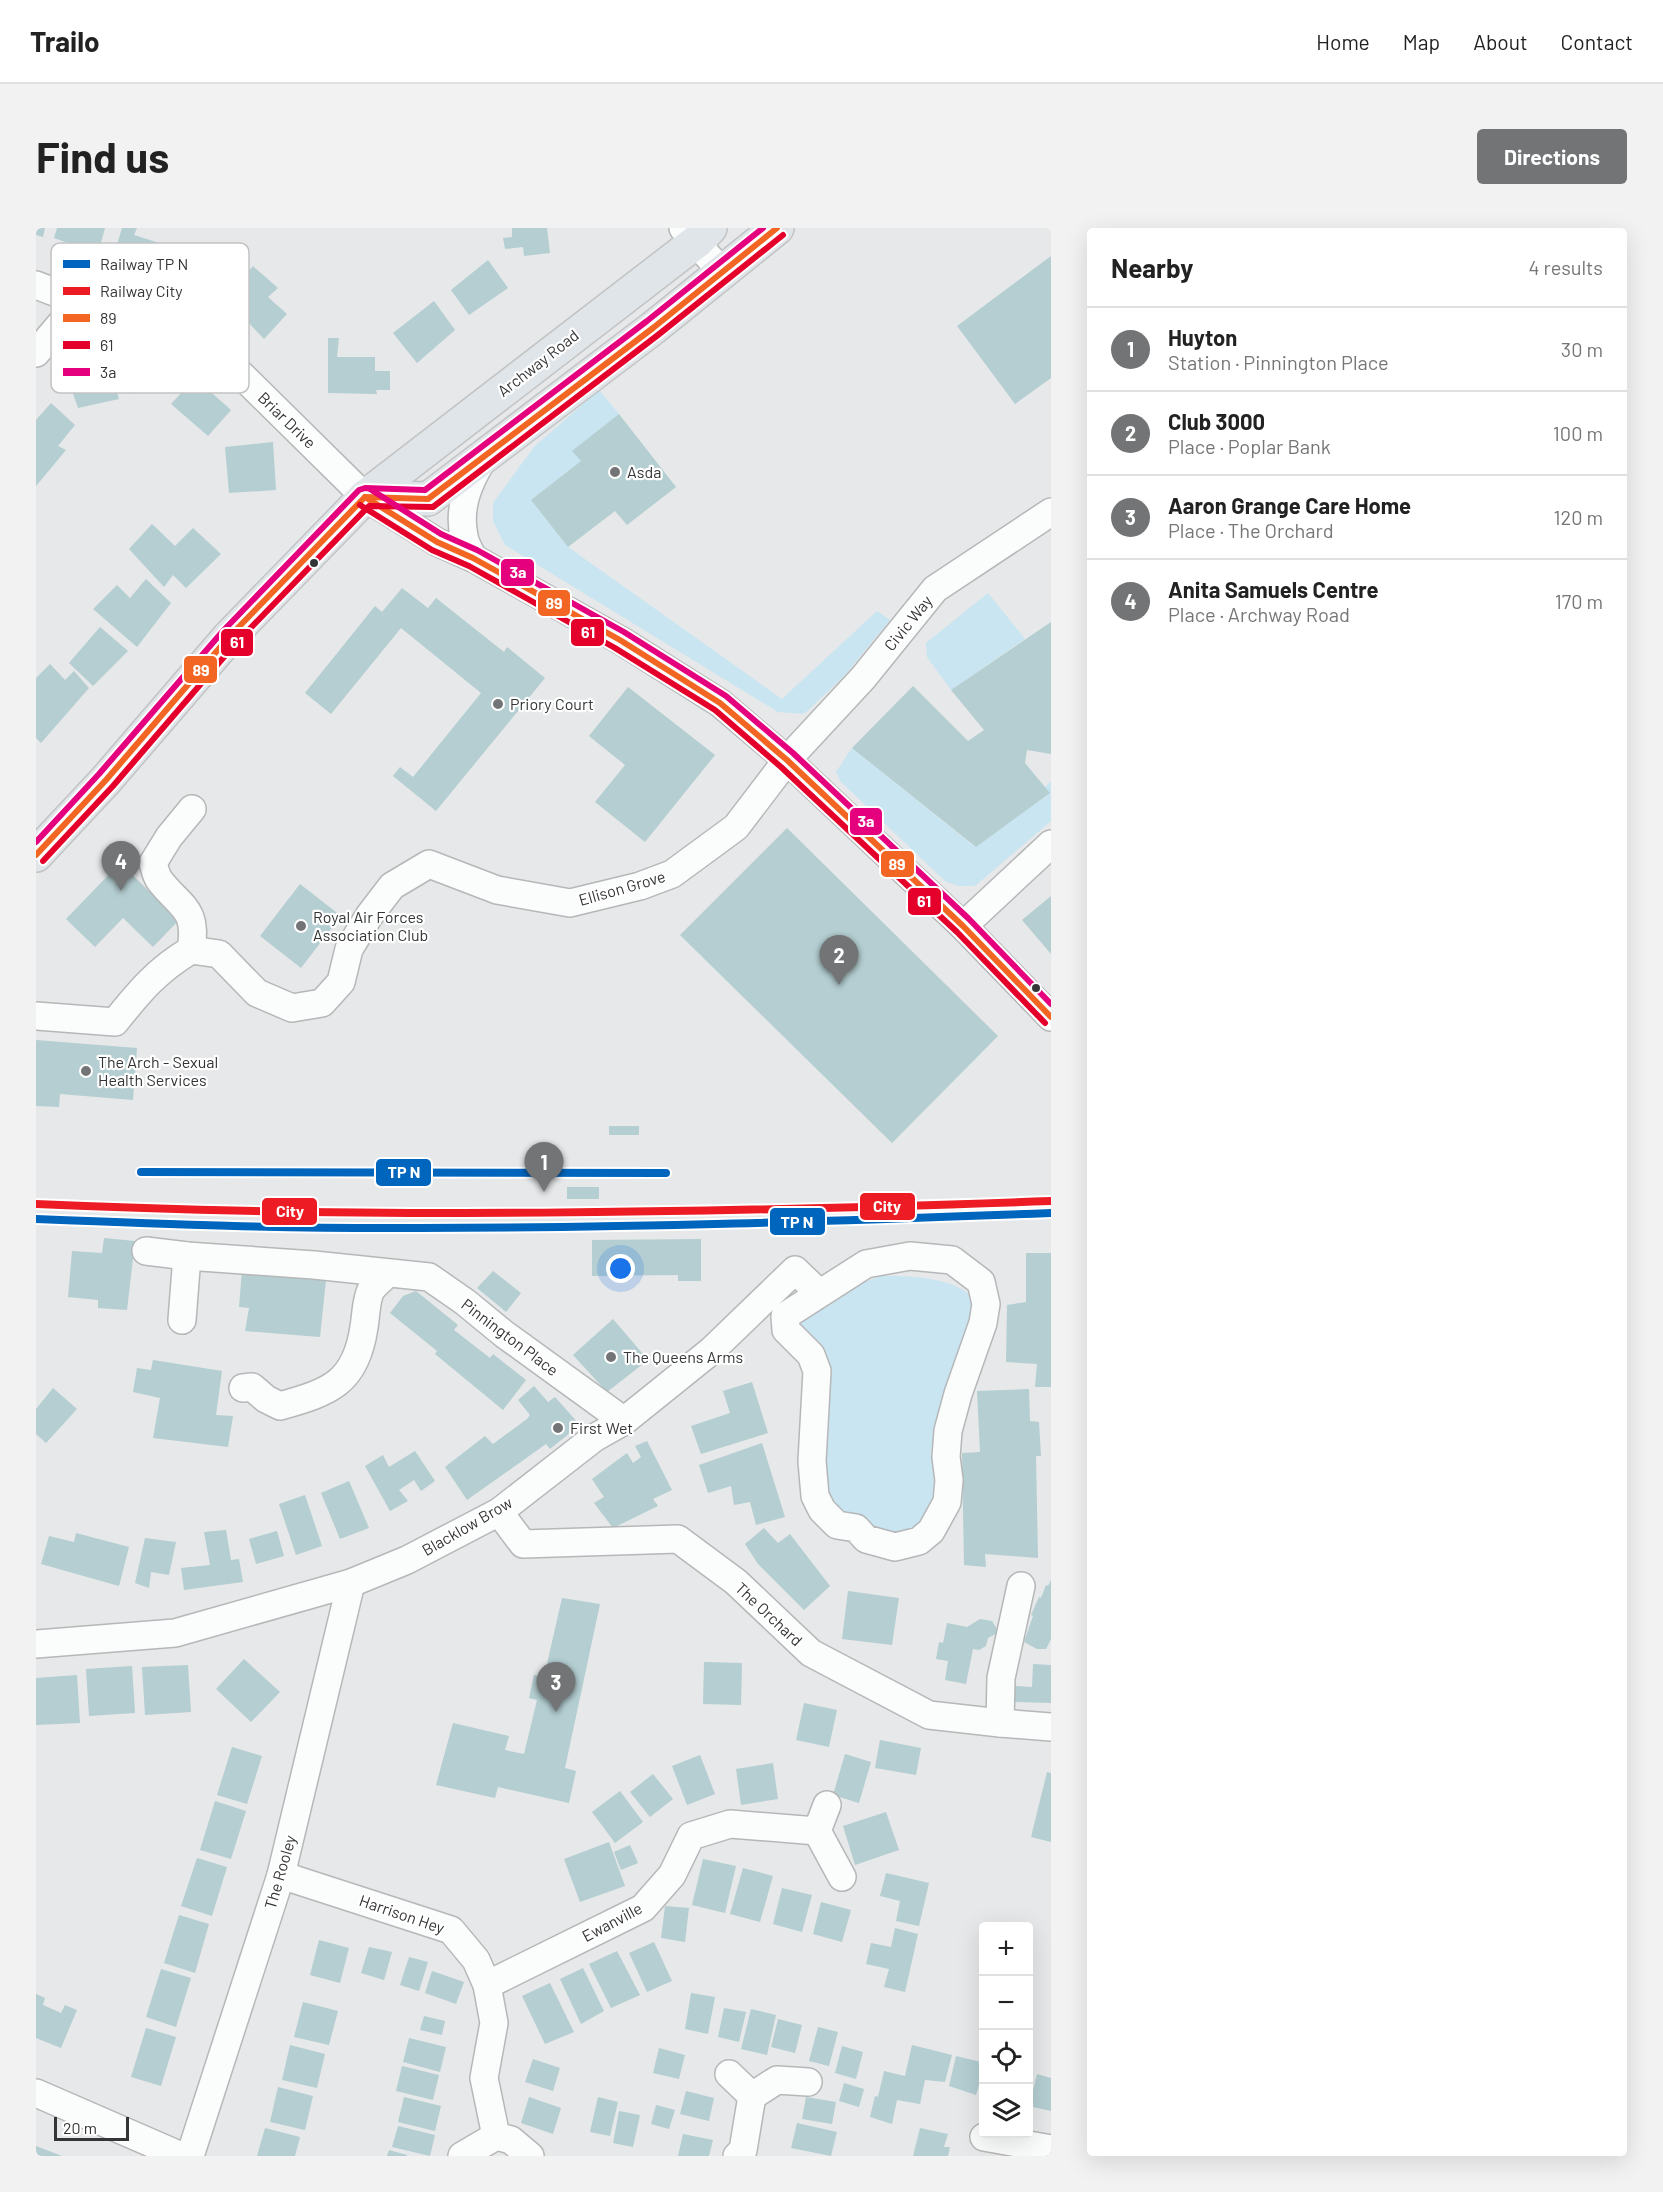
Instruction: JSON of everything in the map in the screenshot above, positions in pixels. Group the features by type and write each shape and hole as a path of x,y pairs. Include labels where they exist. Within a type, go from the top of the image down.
{"main road":[{"path":"365,497 428,499 723,273 777,228"},
{"name":"Archway Road","path":"36,855 106,780 229,637 365,497 696,233"}],"street":[{"path":"696,233 723,273"},
{"name":"Briar Drive","path":"36,285 51,290"},
{"path":"36,352 51,335"},
{"name":"Briar Drive","path":"249,383 365,497 437,542 473,558 621,640 720,703 787,760 963,926 1051,1017"},
{"path":"473,558 464,537 464,498 470,479 485,456"},
{"name":"Civic Way","path":"787,760 863,678 935,589 1051,512"},
{"name":"Ellison Grove","path":"191,950 219,954 257,993 292,1008 322,1003 341,982 349,949 369,916 392,886 429,864 497,890 570,903 640,886 672,874 736,826 787,760"},
{"path":"36,1016 115,1022 146,984 168,963 191,950 194,933 191,920 181,902 159,880 153,863 169,837 192,809"},
{"path":"963,926 1051,843"},
{"name":"Pinnington Place","path":"146,1251 429,1277 624,1421"},
{"path":"182,1320 187,1256"},
{"path":"910,1256 952,1260 981,1281 986,1304 983,1323 958,1394 948,1431 947,1502 931,1531 919,1541 895,1547 866,1539 856,1528 837,1525 822,1510 815,1496 812,1449 817,1371 811,1355 786,1330 785,1316 819,1293 866,1264 910,1256"},
{"name":"Blacklow Brow","path":"36,1644 175,1633 351,1583 407,1560 499,1512 594,1438 624,1421 711,1351 795,1270 819,1293"},
{"path":"243,1388 252,1387 266,1399 280,1406 310,1398 340,1381 348,1374 359,1353 371,1290 388,1273"},
{"name":"The Orchard","path":"499,1512 523,1544 678,1539 736,1582 811,1653 929,1715 1000,1724 1051,1727"},
{"name":"The Rooley","path":"190,2156 281,1875 351,1583"},
{"path":"1000,1724 1001,1678 1021,1586"},
{"path":"827,1805 817,1831 842,1877"},
{"name":"Ewanville","path":"487,1985 644,1908 672,1875 690,1836 730,1824 817,1831"},
{"name":"Harrison Hey","path":"281,1875 451,1930 476,1960 487,1985 494,2023 484,2078 496,2136"},
{"path":"729,2074 752,2096"},
{"path":"737,2156 742,2150 752,2096 777,2080 808,2082"},
{"path":"36,2093 181,2156"},
{"path":"462,2156 496,2136 511,2140 530,2156"},
{"path":"990,2138 1051,2149"}],"shaded area":[{"path":"599,390 619,414 573,451 581,461 531,500 568,547 782,699 877,611 890,620 844,676 804,714 778,712 505,545 493,521 493,503 534,447"},
{"path":"988,593 1025,639 951,690 927,657 926,643"},
{"path":"852,748 975,847 1050,793 1045,787 1051,781 1051,821 975,886 958,886 945,881 840,781 836,772"},
{"path":"883,1276 921,1278 949,1284 971,1296 978,1305 933,1433 931,1451 939,1490 922,1526 898,1538 856,1520 845,1512 836,1504 824,1483 830,1367 823,1355 803,1335 799,1323 851,1285"}],"building":[{"path":"36,228 45,228 43,237 36,235"},
{"path":"57,228 105,228 101,243 68,243 54,238"},
{"path":"122,228 137,228 134,235 159,243 117,243"},
{"path":"512,228 547,228 550,253 524,256 523,247 505,249 503,238 512,237"},
{"path":"1051,256 1051,378 1015,404 957,326"},
{"path":"488,260 508,288 469,315 451,290"},
{"path":"253,266 278,288 268,297 287,314 264,339 249,323 249,271"},
{"path":"434,301 455,330 417,363 393,333"},
{"path":"328,338 339,338 337,357 375,357 375,371 390,371 390,390 376,390 377,394 328,393"},
{"path":"73,393 117,393 119,399 78,408"},
{"path":"181,393 212,393 231,410 208,436 171,404"},
{"path":"51,403 75,425 58,446 66,450 36,486 36,420"},
{"name":"Asda","path":"619,414 676,487 627,525 615,511 568,547 531,500 581,461 572,451"},
{"path":"273,442 276,490 229,493 225,447"},
{"path":"152,524 175,546 193,528 221,554 186,588 173,575 164,587 129,549"},
{"path":"146,579 171,603 137,647 93,609 117,585 130,598"},
{"name":"Priory Court","path":"402,588 428,608 436,598 504,652 507,647 545,678 436,811 393,776 400,767 413,777 481,693 401,628 331,714 305,693 375,606 382,612"},
{"path":"1051,622 1051,754 1027,750 1025,763 1050,793 976,847 852,748 913,686 968,741 984,730 951,690"},
{"path":"100,627 128,651 93,686 69,663"},
{"path":"50,664 65,680 74,671 89,688 41,743 36,738 36,678"},
{"path":"628,687 715,755 645,842 595,802 625,765 589,736"},
{"path":"787,828 998,1036 892,1143 680,935"},
{"path":"120,863 179,920 153,947 123,918 95,947 66,919"},
{"name":"Royal Air Forces Association Club","path":"300,884 341,916 301,968 260,936"},
{"path":"1051,896 1051,954 1022,920"},
{"name":"The Arch - Sexual Health Services","path":"36,1040 137,1048 133,1100 60,1094 59,1107 36,1106"},
{"path":"609,1126 639,1126 639,1135 609,1135"},
{"path":"567,1187 599,1187 599,1199 567,1199"},
{"path":"104,1238 135,1241 127,1310 98,1308 98,1300 68,1297 72,1251 102,1253"},
{"path":"701,1239 701,1281 678,1281 678,1275 592,1276 592,1240"},
{"path":"1026,1253 1051,1253 1051,1387 1035,1387 1037,1364 1006,1362 1007,1305 1026,1302"},
{"path":"242,1270 326,1280 320,1337 245,1331 249,1308 239,1307"},
{"path":"493,1271 521,1293 506,1312 477,1288"},
{"path":"416,1291 458,1325 454,1330 490,1358 493,1354 526,1380 503,1410 390,1313 403,1296"},
{"name":"The Queens Arms","path":"613,1319 648,1360 607,1392 573,1355"},
{"path":"153,1360 222,1371 216,1415 233,1416 228,1447 153,1438 160,1398 133,1392 137,1368 151,1370"},
{"path":"752,1382 768,1433 701,1454 691,1426 730,1413 723,1391"},
{"path":"534,1386 548,1402 555,1397 580,1425 550,1449 546,1444 467,1500 445,1467 485,1436 493,1444 527,1419 530,1415 518,1400"},
{"path":"53,1388 77,1409 46,1443 36,1434 36,1409"},
{"path":"1029,1389 1030,1421 1039,1422 1041,1456 1036,1456 1038,1558 985,1554 986,1567 964,1565 962,1453 980,1452 977,1391"},
{"path":"647,1441 672,1490 653,1499 658,1506 613,1528 594,1503 604,1497 592,1479 627,1453 633,1463 641,1457 635,1446"},
{"path":"762,1443 785,1517 756,1525 750,1502 734,1505 731,1486 708,1493 699,1465"},
{"path":"415,1451 435,1481 421,1491 414,1480 399,1490 408,1501 390,1511 365,1466 383,1455 389,1467"},
{"path":"349,1481 369,1528 340,1539 321,1493"},
{"path":"305,1495 322,1546 296,1555 279,1504"},
{"path":"764,1528 778,1543 790,1534 830,1586 804,1610 758,1564 745,1544"},
{"path":"226,1530 231,1560 239,1559 243,1582 184,1590 181,1568 210,1565 204,1532"},
{"path":"277,1531 284,1556 256,1564 249,1539"},
{"path":"76,1533 129,1547 119,1586 41,1564 49,1536 74,1542"},
{"path":"145,1538 176,1542 169,1575 151,1572 149,1588 135,1583"},
{"path":"1051,1580 1051,1639 1046,1649 1037,1649 1024,1642 1033,1616 1031,1615 1039,1597 1041,1598 1046,1585 1048,1586"},
{"path":"848,1591 899,1598 892,1645 842,1639"},
{"path":"562,1598 600,1604 565,1768 576,1771 569,1803 498,1787 495,1798 436,1785 453,1723 509,1736 505,1750 524,1754 537,1700 529,1698 534,1675 544,1677"},
{"path":"980,1619 992,1621 999,1632 988,1638 986,1646 979,1650 973,1649 966,1684 945,1680 948,1661 936,1659 939,1642 943,1643 947,1623 967,1627"},
{"path":"244,1659 280,1692 251,1722 216,1689"},
{"path":"704,1662 742,1663 741,1705 703,1704"},
{"path":"1033,1664 1051,1665 1051,1703 1014,1702 1015,1686 1032,1687"},
{"path":"188,1665 191,1712 145,1715 142,1667"},
{"path":"132,1666 135,1713 89,1716 86,1669"},
{"path":"77,1675 80,1723 36,1725 36,1678"},
{"path":"804,1703 837,1710 829,1747 796,1740"},
{"path":"880,1740 921,1748 916,1775 875,1768"},
{"path":"232,1747 262,1756 247,1804 217,1795"},
{"path":"845,1754 871,1762 859,1803 833,1795"},
{"path":"700,1755 715,1794 687,1805 672,1766"},
{"path":"773,1763 778,1799 741,1805 736,1769"},
{"path":"1047,1772 1051,1773 1051,1842 1031,1837"},
{"path":"653,1774 673,1799 650,1817 630,1792"},
{"path":"620,1791 643,1822 615,1843 592,1812"},
{"path":"215,1801 246,1811 231,1859 200,1850"},
{"path":"886,1812 899,1850 855,1865 843,1826"},
{"path":"609,1842 625,1886 580,1902 564,1859"},
{"path":"630,1845 638,1863 621,1870 614,1852"},
{"path":"197,1858 227,1867 212,1916 181,1906"},
{"path":"703,1859 736,1866 725,1913 692,1905"},
{"path":"743,1868 773,1876 760,1922 730,1914"},
{"path":"886,1873 929,1883 919,1926 896,1921 900,1901 880,1896"},
{"path":"782,1888 812,1895 802,1932 773,1924"},
{"path":"821,1902 851,1910 842,1942 813,1934"},
{"path":"665,1906 689,1908 685,1942 661,1938"},
{"path":"179,1915 209,1924 195,1973 164,1963"},
{"path":"895,1928 918,1934 905,1992 884,1987 889,1969 866,1964 871,1943 891,1947"},
{"path":"319,1940 349,1948 340,1983 310,1975"},
{"path":"654,1942 672,1981 647,1992 629,1953"},
{"path":"369,1947 392,1952 384,1980 361,1973"},
{"path":"617,1951 640,1995 611,2008 589,1964"},
{"path":"409,1957 428,1962 419,1991 400,1985"},
{"path":"583,1968 604,2011 581,2024 560,1979"},
{"path":"161,1969 191,1978 176,2027 146,2017"},
{"path":"432,1971 464,1982 456,2004 425,1993"},
{"path":"550,1983 574,2032 545,2044 522,1996"},
{"path":"691,1993 715,1997 708,2034 685,2029"},
{"path":"36,1994 45,1998 43,2005 61,2013 65,2005 77,2010 61,2048 36,2038"},
{"path":"303,2002 338,2011 329,2045 294,2037"},
{"path":"724,2008 746,2012 739,2042 718,2037"},
{"path":"751,2009 776,2015 767,2055 741,2049"},
{"path":"424,2016 445,2021 442,2035 420,2030"},
{"path":"778,2019 802,2025 795,2053 771,2047"},
{"path":"818,2027 838,2032 829,2066 809,2061"},
{"path":"146,2028 176,2037 161,2086 131,2077"},
{"path":"409,2038 446,2047 440,2072 403,2062"},
{"path":"290,2045 325,2054 317,2088 282,2080"},
{"path":"912,2045 952,2055 945,2082 925,2080 920,2104 897,2100 892,2124 870,2117 875,2096 878,2097 884,2071 905,2076"},
{"path":"842,2046 863,2052 856,2079 835,2073"},
{"path":"659,2048 685,2055 679,2079 653,2073"},
{"path":"956,2056 979,2062 979,2085 976,2095 949,2086"},
{"path":"533,2059 560,2068 553,2091 525,2082"},
{"path":"402,2066 439,2075 433,2100 396,2091"},
{"path":"1037,2074 1051,2078 1051,2111 1033,2107 1033,2090"},
{"path":"844,2083 864,2089 859,2107 839,2101"},
{"path":"278,2087 313,2096 305,2130 270,2122"},
{"path":"686,2091 714,2098 709,2121 680,2114"},
{"path":"404,2097 441,2106 435,2131 398,2122"},
{"path":"529,2097 561,2108 553,2134 521,2123"},
{"path":"598,2097 618,2102 610,2136 590,2132"},
{"path":"806,2097 836,2102 832,2124 802,2119"},
{"path":"656,2105 675,2110 669,2129 651,2124"},
{"path":"619,2111 640,2115 633,2147 613,2143"},
{"path":"797,2123 837,2132 831,2156 791,2148"},
{"path":"398,2126 435,2135 430,2156 392,2147"},
{"path":"265,2128 300,2137 295,2156 257,2156"},
{"path":"920,2128 948,2134 944,2147 950,2147 948,2156 913,2156"},
{"path":"683,2134 713,2140 709,2156 678,2156"},
{"path":"36,2146 62,2156 36,2156"},
{"path":"389,2150 407,2155 407,2156 387,2156"}],"transit line":[{"name":"3a","path":"36,842 99,774 223,631 359,490 365,488 425,490 647,321 763,228"},
{"name":"89","path":"36,855 106,780 229,637 365,497 428,499 653,328 777,228"},
{"name":"61","path":"43,861 113,786 236,643 369,506 433,507 658,335 783,235"},
{"name":"3a","path":"370,489 441,534 477,550 624,632 726,696 793,753 969,919 1051,1004"},
{"name":"89","path":"365,497 437,542 473,558 620,640 720,703 787,760 963,926 1051,1017"},
{"name":"61","path":"360,505 432,550 469,566 615,648 715,710 781,767 957,932 1045,1023"},
{"path":"141,1172 666,1173"},
{"path":"36,1219 275,1227 498,1228 735,1224 1051,1213"}],"rail line":[{"name":"City","path":"36,1204 290,1212 544,1213 797,1209 1051,1201"}],"place":[{"name":"Asda","path":"615,472"},
{"name":"Priory Court","path":"498,704"},
{"name":"Anita Samuels Centre","path":"121,891"},
{"name":"Royal Air Forces Association Club","path":"301,926"},
{"name":"Club 3000","path":"839,985"},
{"name":"The Arch - Sexual Health Services","path":"86,1071"},
{"name":"Huyton","path":"544,1192"},
{"name":"The Queens Arms","path":"611,1357"},
{"name":"First Wet","path":"558,1428"},
{"name":"Aaron Grange Care Home","path":"556,1712"}]}
